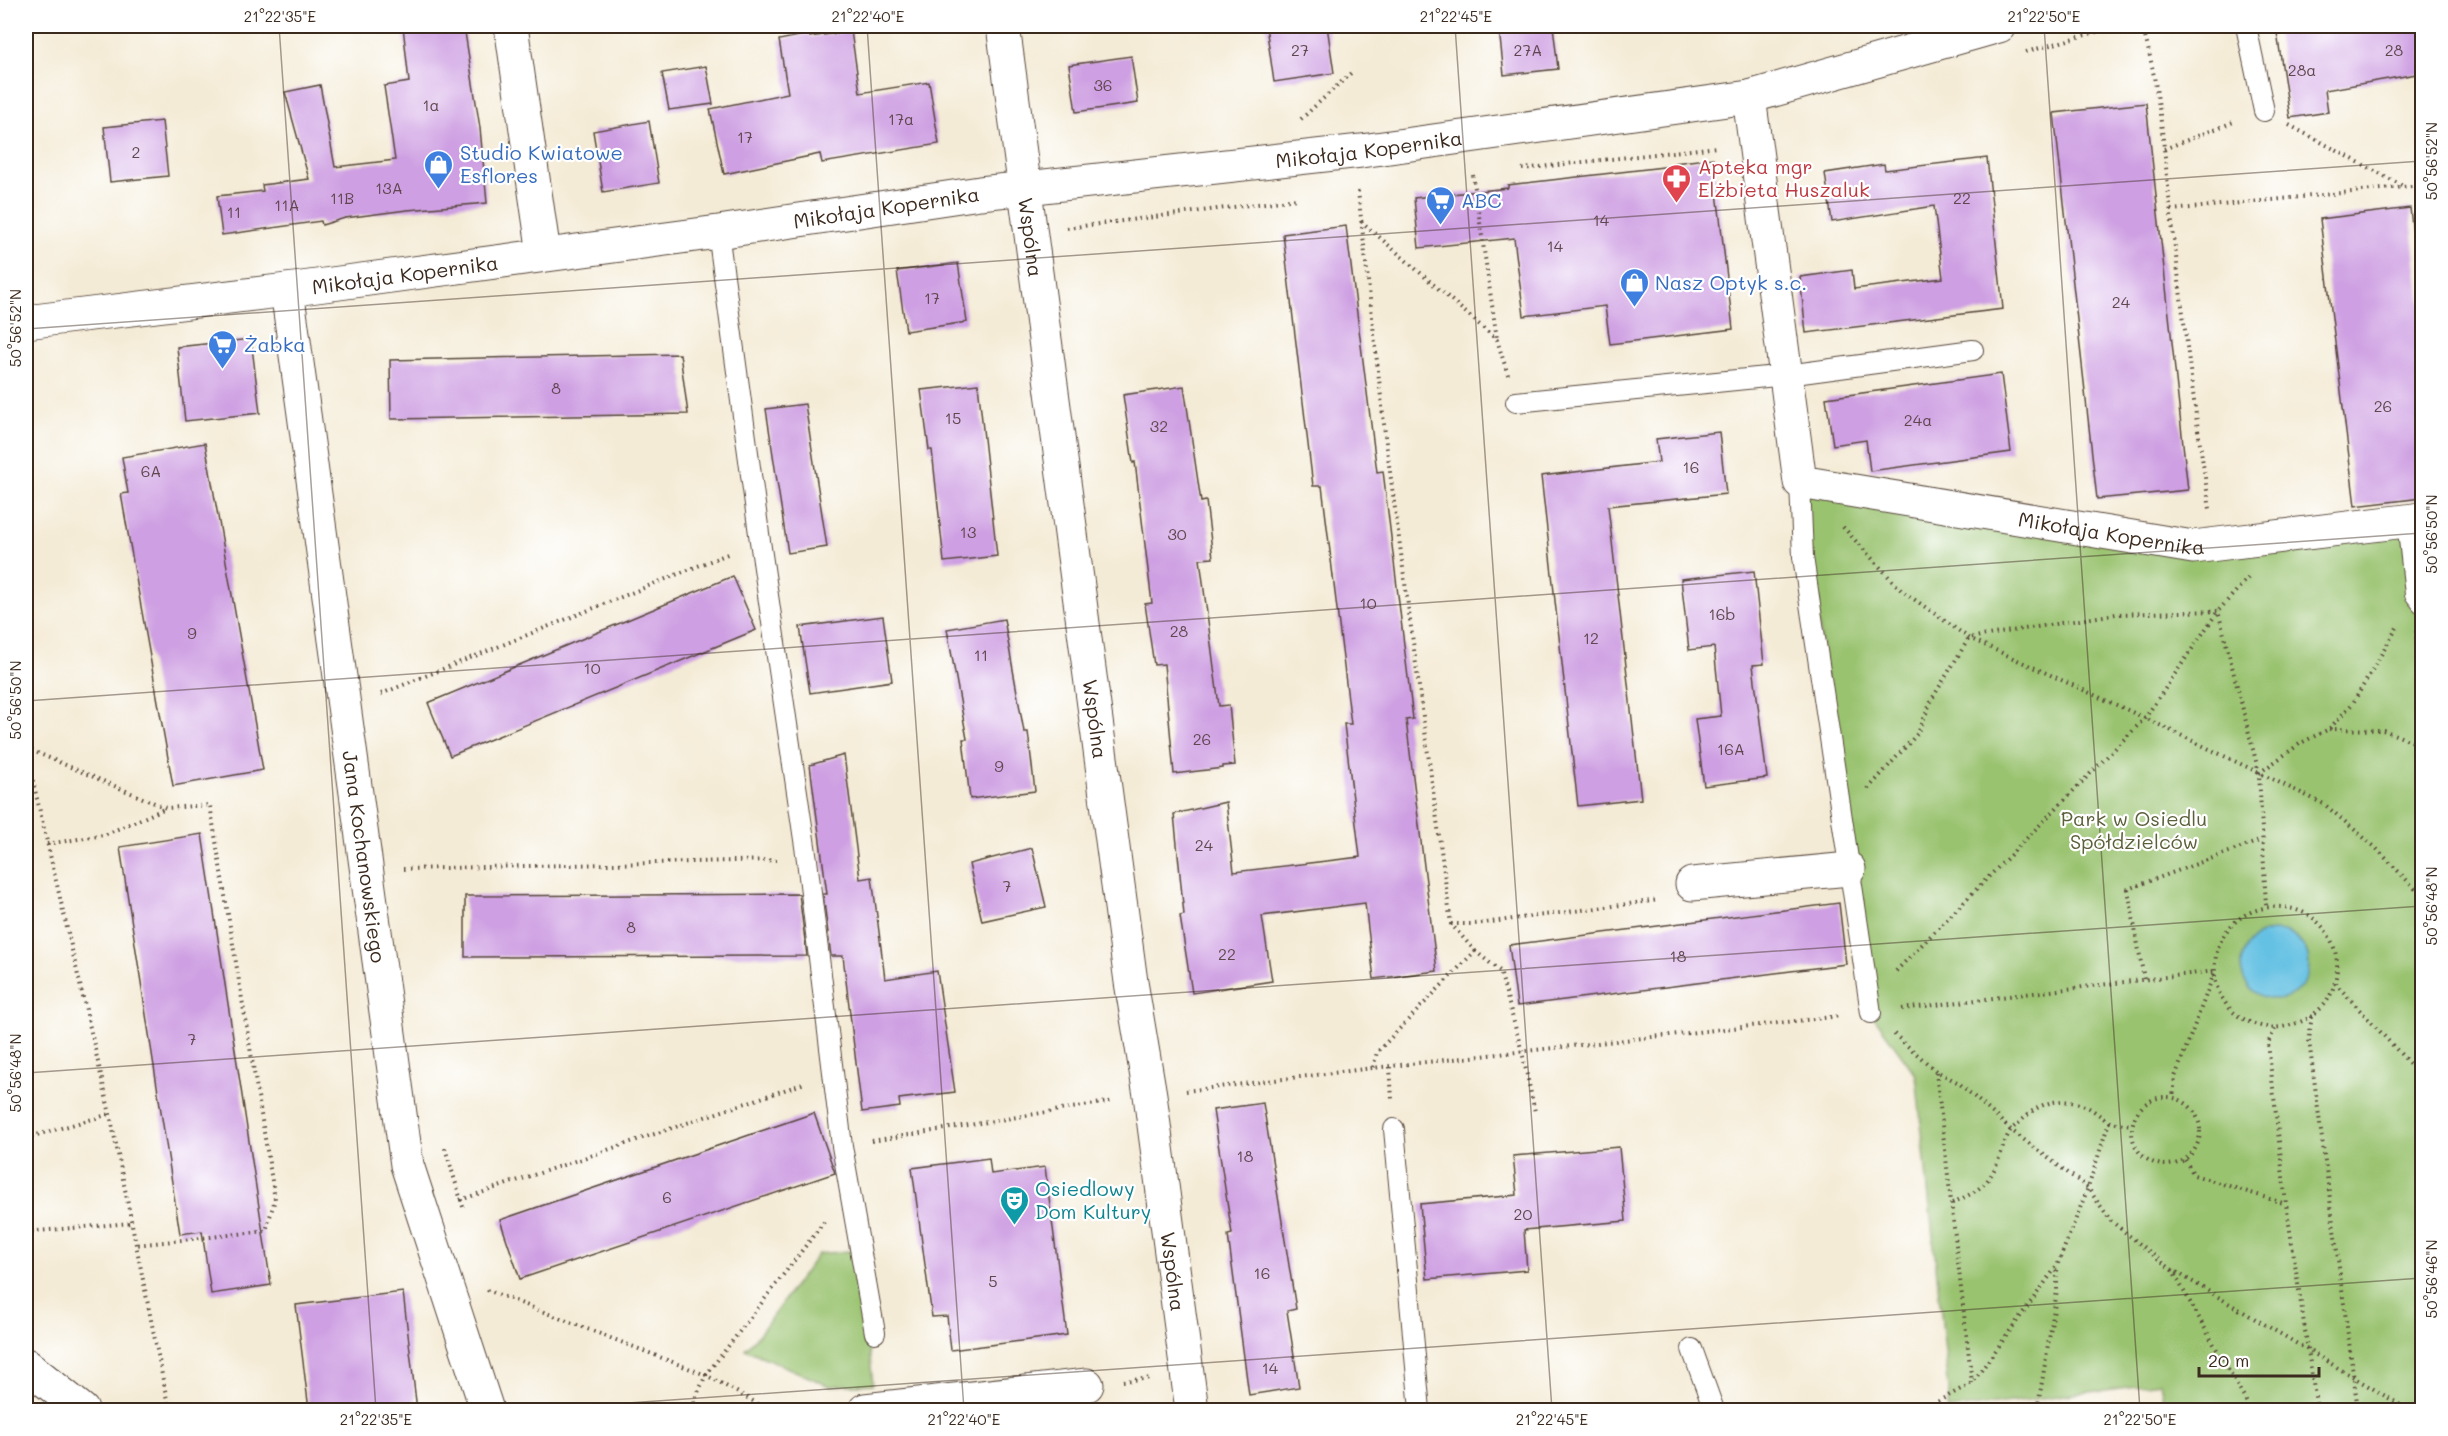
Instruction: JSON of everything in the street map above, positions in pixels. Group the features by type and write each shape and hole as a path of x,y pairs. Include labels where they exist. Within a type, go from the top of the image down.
{"street":[{"path":"511,26 544,254"},
{"name":"Wspólna","path":"1003,26 1128,958 1150,1095 1192,1410"},
{"name":"Mikołaja Kopernika","path":"26,322 287,290 718,232 1026,187 1362,151 1749,97 1999,26"},
{"path":"1749,97 1800,482"},
{"name":"Jana Kochanowskiego","path":"287,290 407,1165 487,1410"},
{"name":"Mikołaja Kopernika","path":"1800,482 2193,547 2415,520"},
{"path":"1692,884 1849,869"},
{"path":"26,1365 82,1410"},
{"path":"865,1410 1087,1385"}],"lane":[{"path":"2246,26 2264,111"},
{"path":"718,232 807,860 842,1146 876,1333"},
{"path":"1516,402 1787,375 1973,350"},
{"path":"1800,482 1803,557 1871,1013"},
{"path":"2415,520 2419,599"},
{"path":"1394,1130 1420,1410"},
{"path":"1692,1349 1714,1410"}],"path":[{"path":"2142,26 2151,54 2199,443 2215,543"},
{"path":"1296,124 1351,73"},
{"path":"2164,149 2264,111 2405,188"},
{"path":"1473,175 1497,340 1516,402"},
{"path":"2171,210 2422,185"},
{"path":"1358,191 1386,442 1451,924 1475,951 1500,971 1522,1052 1534,1112"},
{"path":"1360,220 1497,340"},
{"path":"1800,482 1901,590 1969,638 2145,718 2324,804 2375,847 2422,896"},
{"path":"344,710 760,541"},
{"path":"1871,1013 1899,966 2145,718 2218,611 2248,577"},
{"path":"2329,729 2383,730 2422,746 2419,599"},
{"path":"2259,773 2301,743 2329,729 2353,703 2419,599"},
{"path":"1841,819 1918,733 1932,699 1969,638 2116,614 2218,611"},
{"path":"2218,611 2259,773 2266,906"},
{"path":"26,750 166,808"},
{"path":"26,750 110,1114 168,1410"},
{"path":"47,844 104,835 166,808 210,805 275,1199 266,1231 136,1245"},
{"path":"2144,979 2128,889 2262,840"},
{"path":"366,870 807,860"},
{"path":"1451,924 1475,924 1665,899 1692,884"},
{"path":"2266,906 2287,907 2306,914 2321,927 2332,943 2337,963 2335,983 2327,1002 2313,1016 2295,1026 2275,1029 2255,1026 2237,1016 2223,1000 2216,982 2214,962 2219,942 2231,925 2247,913 2266,906"},
{"path":"1373,1068 1377,1052 1475,951"},
{"path":"842,1146 1150,1095 1871,1013 2215,971"},
{"path":"2173,1098 2175,1077 2215,971"},
{"path":"2335,983 2422,1077"},
{"path":"1871,1013 1936,1071 1959,1083 2011,1130 2088,1188 2111,1221 2171,1269 2409,1410"},
{"path":"2313,1016 2309,1041 2358,1410"},
{"path":"2275,1029 2268,1043 2286,1204 2317,1410"},
{"path":"1936,1071 1972,1383"},
{"path":"423,1213 833,1074"},
{"path":"2159,1098 2173,1098 2185,1103 2195,1112 2200,1125 2200,1138 2195,1150 2185,1160 2173,1165 2160,1165 2147,1160 2138,1150 2133,1138 2132,1125 2138,1112 2147,1103 2159,1098"},
{"path":"1952,1203 1975,1192 1987,1180 1996,1167 2011,1130 2026,1113 2036,1107 2061,1101 2085,1105 2109,1122 2132,1125"},
{"path":"26,1138 110,1114"},
{"path":"1922,1410 1972,1383 2057,1266 2088,1188 2109,1122"},
{"path":"444,1143 465,1211"},
{"path":"2185,1160 2194,1175 2286,1204"},
{"path":"694,1410 694,1401 706,1375 850,1188"},
{"path":"26,1232 131,1223"},
{"path":"2031,1410 2038,1406 2057,1291 2057,1266"},
{"path":"2171,1269 2251,1410"},
{"path":"490,1300 486,1289 706,1375 769,1410"},
{"path":"1087,1385 1169,1376 1187,1371"}],"green space":[{"name":"Park w Osiedlu Spółdzielców","path":"1800,482 2193,547 2407,521 2422,645 2422,1410 2165,1410 2160,1383 1948,1410 1949,1390 1916,1075 1871,1013"},
{"path":"858,1250 873,1384 829,1386 745,1349 760,1333 818,1254"}],"water":[{"path":"2282,931 2294,937 2303,946 2309,958 2307,978 2299,989 2282,999 2268,999 2251,989 2243,978 2241,958 2251,941 2262,933"}],"building":[{"path":"403,26 464,26 480,128 487,203 407,210 345,218 322,225 321,221 222,235 217,196 263,191 262,185 309,179 285,92 320,85 335,167 395,160 384,86 409,82"},
{"path":"1266,26 1327,26 1334,73 1274,82"},
{"path":"1553,26 1558,69 1504,75 1499,29"},
{"path":"2276,26 2422,26 2422,73 2325,90 2328,112 2290,118"},
{"path":"851,31 860,93 929,82 939,144 822,163 820,154 724,174 710,109 788,93 779,40 809,34 810,37"},
{"path":"1131,56 1138,103 1076,112 1069,65"},
{"path":"706,66 713,104 669,110 662,73"},
{"path":"2146,103 2188,490 2097,499 2054,113"},
{"path":"162,121 168,176 110,182 104,127"},
{"path":"649,121 659,183 603,192 593,131"},
{"path":"1713,158 1733,329 1610,344 1605,306 1524,316 1514,238 1419,248 1414,198 1508,188 1508,185 1672,166 1674,163"},
{"path":"1987,158 2003,309 1806,333 1800,277 1852,270 1854,289 1943,278 1934,206 1832,222 1825,173 1884,164 1885,170"},
{"path":"2410,208 2422,313 2422,498 2355,506 2320,219"},
{"path":"1346,226 1377,472 1383,471 1413,719 1406,720 1437,971 1374,979 1365,903 1262,916 1272,981 1192,993 1180,916 1184,915 1174,814 1226,802 1234,872 1360,857 1344,724 1351,724 1322,486 1313,486 1283,234"},
{"path":"958,263 967,322 906,331 897,271"},
{"path":"251,339 260,413 185,421 177,347"},
{"path":"680,354 688,414 391,419 390,360"},
{"path":"2001,374 2011,452 1870,471 1866,440 1833,445 1826,398"},
{"path":"978,384 997,556 944,562 932,450 929,450 921,390"},
{"path":"1184,386 1201,502 1206,501 1213,558 1200,559 1219,706 1229,705 1235,765 1174,774 1164,664 1154,665 1145,604 1152,603 1135,462 1133,463 1123,395"},
{"path":"805,404 827,547 788,553 766,409"},
{"path":"1719,432 1726,494 1608,506 1641,799 1578,806 1541,476 1659,462 1656,439"},
{"path":"205,443 263,770 173,786 121,494 128,493 122,457"},
{"path":"1754,571 1764,664 1753,665 1767,778 1704,786 1695,719 1721,716 1714,647 1689,650 1681,579"},
{"path":"733,576 756,630 450,756 428,703"},
{"path":"883,616 892,681 810,693 800,627"},
{"path":"1004,619 1024,732 1028,732 1035,791 970,799 963,739 967,739 947,629"},
{"path":"844,755 860,879 872,877 885,979 937,971 955,1092 899,1099 900,1107 862,1112 843,956 831,956 823,894 827,894 810,765"},
{"path":"202,834 271,1285 211,1294 202,1231 180,1234 120,847"},
{"path":"1032,848 1046,907 982,921 969,864"},
{"path":"799,894 807,956 465,957 465,896"},
{"path":"1839,903 1846,964 1517,1006 1509,945"},
{"path":"1263,1103 1296,1309 1287,1311 1299,1387 1249,1395 1228,1235 1232,1234 1213,1110"},
{"path":"814,1113 835,1173 520,1279 500,1220"},
{"path":"1619,1147 1626,1221 1524,1230 1527,1270 1427,1279 1420,1204 1517,1195 1513,1156"},
{"path":"989,1158 991,1174 1045,1167 1067,1335 951,1350 947,1316 932,1317 912,1168"},
{"path":"403,1292 417,1410 309,1410 296,1305"}],"place":[{"name":"Studio Kwiatowe Esflores","path":"439,190"},
{"name":"Apteka mgr Elżbieta Huszaluk","path":"1677,204"},
{"name":"ABC","path":"1440,226"},
{"name":"Nasz Optyk s.c.","path":"1634,308"},
{"name":"Żabka","path":"223,370"},
{"name":"Osiedlowy Dom Kultury","path":"1014,1226"}]}
